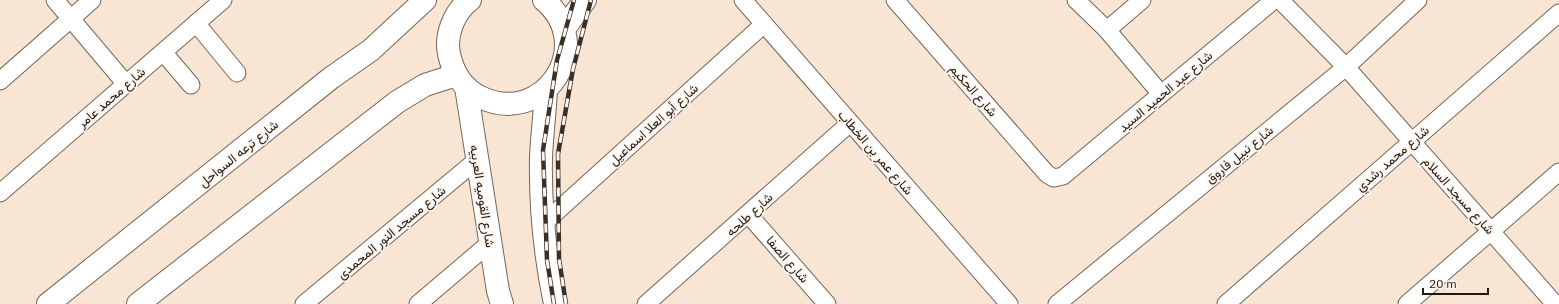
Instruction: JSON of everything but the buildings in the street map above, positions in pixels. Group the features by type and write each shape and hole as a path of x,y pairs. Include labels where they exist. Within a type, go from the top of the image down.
{"main road":[{"name":"شارع ترعه السواحل","path":"48,304 331,78 371,50 425,0"},
{"name":"شارع القوميه العربيه","path":"470,0 458,12 452,24 448,50 461,81 478,159 502,304"},
{"path":"138,304 397,102 425,85 461,81 487,101 499,104 524,102 546,90 558,74 565,56 566,42 564,29 559,17 544,0"},
{"path":"564,29 585,0"},
{"path":"546,90 541,158 543,224 549,274 556,304"}],"street":[{"path":"55,0 126,84"},
{"path":"0,81 92,0"},
{"name":"شارع محمد عامر","path":"0,193 223,0"},
{"name":"شارع عمر بن الخطاب","path":"743,0 1009,304"},
{"name":"شارع الحكيم","path":"895,0 1047,174 1054,178"},
{"path":"1076,0 1106,30 1161,94"},
{"path":"1106,30 1142,0"},
{"name":"شارع عبد الحميد السيد","path":"1054,178 1062,176 1274,0"},
{"name":"شارع مسجد السلام","path":"1280,0 1346,67 1555,304"},
{"name":"شارع نبيل فاروق","path":"1057,304 1346,67 1418,0"},
{"name":"شارع محمد رشدي","path":"1226,304 1559,13"},
{"path":"196,23 237,73"},
{"name":"شارع أبو العلا اسماعيل","path":"543,224 764,24"},
{"path":"163,52 191,85"},
{"name":"شارع طلحه","path":"652,302 850,123"},
{"name":"شارع مسجد النور المحمدى","path":"304,304 478,159"},
{"path":"1407,304 1559,172"},
{"name":"شارع الصفا","path":"748,214 827,304"},
{"path":"418,304 491,242"}],"railway":[{"path":"554,304 547,260 543,150 557,60 574,0"},
{"path":"566,304 559,259 558,154 573,69 591,0"}]}
